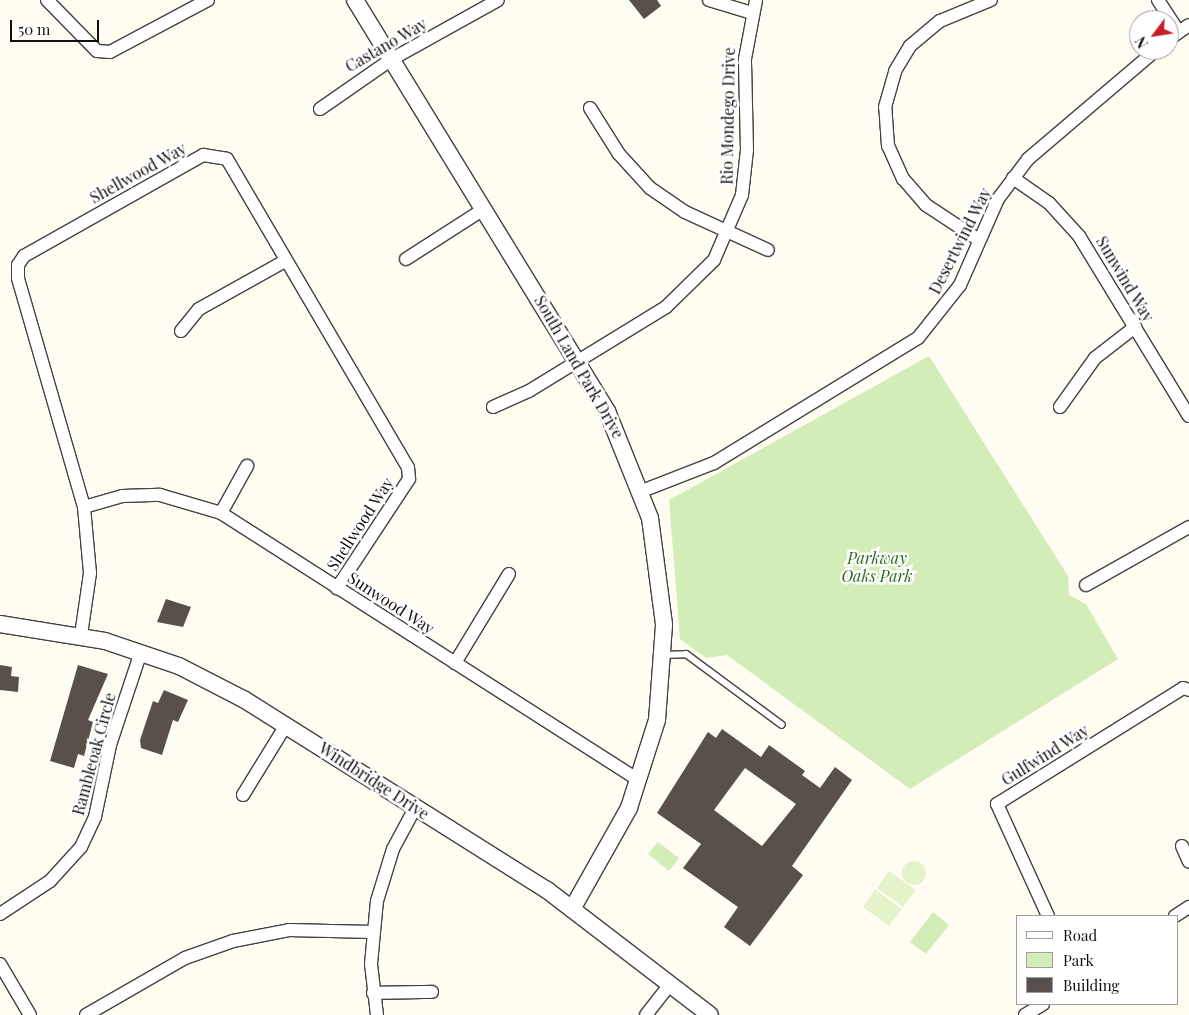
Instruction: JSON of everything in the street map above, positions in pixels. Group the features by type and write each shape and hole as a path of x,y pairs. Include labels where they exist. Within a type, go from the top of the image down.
{"street":[{"path":"48,0 97,51 110,52 208,0"},
{"name":"South Land Park Drive","path":"355,0 577,362 625,446 642,491 662,586 663,655 657,720 639,780 621,824 572,909"},
{"name":"Castano Way","path":"320,109 392,59 498,0"},
{"path":"709,0 752,13"},
{"name":"Rio Mondego Drive","path":"493,407 577,362 684,293 714,260 729,232 746,173 745,59 752,13 756,0"},
{"path":"979,240 932,211 903,179 888,146 885,108 895,71 923,32 991,0"},
{"name":"Desertwind Way","path":"642,491 714,463 898,352 950,302 979,240 1012,178 1049,139 1099,102 1145,60"},
{"path":"590,108 619,154 650,188 685,212 768,250"},
{"name":"Shellwood Way","path":"81,635 90,573 84,507 18,278 24,256 203,155 217,154 227,159 285,261 408,467 408,479 337,588"},
{"name":"Sunwind Way","path":"1012,178 1070,224 1189,416"},
{"path":"406,259 484,209"},
{"path":"181,330 199,309 285,261"},
{"path":"1060,407 1094,358 1135,327"},
{"path":"221,514 246,466"},
{"name":"Sunwood Way","path":"84,507 122,496 160,495 221,514 639,780"},
{"path":"1086,585 1189,527"},
{"path":"455,663 509,574"},
{"name":"Windbridge Drive","path":"0,624 81,635 141,652 215,683 286,724 572,909 710,1015"},
{"name":"Rambleoak Circle","path":"0,914 50,881 84,841 95,817 110,745 141,652"},
{"name":"Gulfwind Way","path":"1048,915 997,804 1183,688 1189,690"},
{"path":"243,795 286,724"},
{"path":"377,1015 373,993 372,932 383,877 416,808"},
{"path":"1182,846 1189,862"},
{"path":"1177,915 1189,907"},
{"path":"86,1015 185,958 234,941 297,930 372,932"},
{"path":"0,964 30,1015"},
{"path":"646,1015 670,984"},
{"path":"373,993 432,992"},
{"path":"1025,1015 1040,1005"}],"lane":[{"path":"663,655 686,654 782,725"}],"green space":[{"name":"Parkway Oaks Park","path":"929,356 1068,576 1069,595 1086,604 1118,659 910,789 727,655 706,658 680,639 669,500"},
{"path":"658,842 679,858 669,871 648,854"},
{"path":"914,861 923,864 926,873 923,882 914,885 905,882 902,873 905,864"},
{"path":"889,871 916,890 903,907 877,888"},
{"path":"875,889 902,909 889,926 863,907"},
{"path":"933,912 949,925 926,954 910,942"}],"building":[{"path":"629,0 657,0 661,6 644,19"},
{"path":"166,599 191,607 183,627 157,622"},
{"path":"0,665 12,667 11,676 19,677 18,692 0,690"},
{"path":"78,665 108,674 88,720 93,722 84,756 78,754 74,768 50,761"},
{"path":"164,690 188,700 178,722 173,720 162,755 141,748 140,740 153,701 158,703"},
{"path":"722,729 761,757 769,745 805,771 802,775 820,788 835,767 852,780 792,866 803,875 750,946 724,927 738,907 683,868 701,844 657,813 708,732 716,738","holes":["745,768 796,804 762,846 714,810"]}]}
